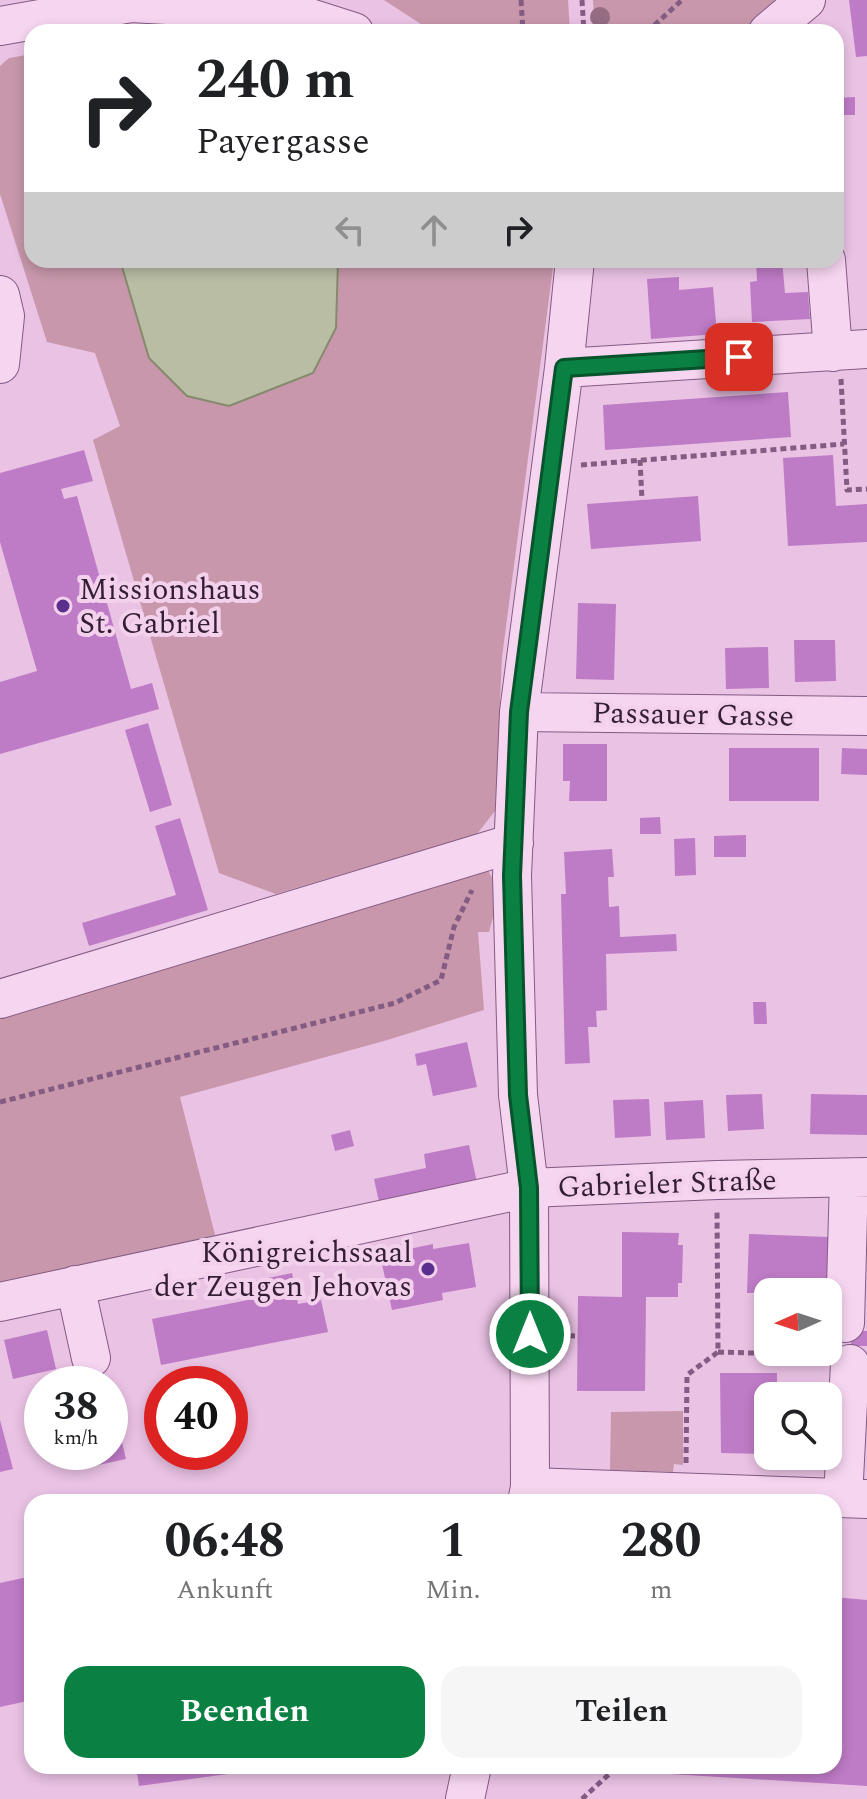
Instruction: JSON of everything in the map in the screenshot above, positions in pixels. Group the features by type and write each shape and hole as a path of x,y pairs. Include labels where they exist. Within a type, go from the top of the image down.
{"street":[{"path":"778,24 806,0"},
{"path":"0,26 131,3 291,12 329,24"},
{"path":"528,1494 529,1188 518,1095 513,932 514,843 519,712 574,268"},
{"path":"564,368 847,350 828,268"},
{"path":"0,295 5,316 0,364"},
{"name":"Passauer Gasse","path":"519,712 867,716"},
{"path":"0,999 514,843"},
{"path":"845,1323 858,1178"},
{"name":"Gabrieler Straße","path":"0,1302 529,1188 858,1178"},
{"path":"75,1285 91,1358"},
{"path":"833,1366 855,1499"},
{"path":"580,1494 734,1494"},
{"path":"465,1799 470,1774"}],"path":[{"path":"521,0 522,24"},
{"path":"582,0 584,24"},
{"path":"656,24 682,0"},
{"path":"847,350 844,444 847,490 867,489"},
{"path":"568,466 844,444"},
{"path":"640,460 642,500"},
{"path":"0,1102 395,1003 441,980 454,927 476,882"},
{"path":"717,1180 718,1352"},
{"path":"685,1492 687,1375 718,1352 754,1354"},
{"path":"582,1799 609,1774"}],"shaded area":[{"path":"384,0 568,0 570,24 421,24"},
{"path":"593,0 781,0 756,24 594,24"},
{"path":"24,55 24,268 122,268 149,358 336,328 338,268 553,268 502,657 495,811 477,834 276,894 219,873 93,440 120,426 95,353 47,342 0,194 0,66 9,58"},
{"path":"122,268 338,268 336,328 313,373 229,406 187,396 149,358"},
{"path":"485,865 500,892 489,932 478,932 484,1010 180,1097 215,1235 0,1286 0,1013"},
{"path":"683,1411 683,1465 674,1464 673,1472 610,1470 611,1412"}],"building":[{"path":"849,0 867,0 867,56 856,57"},
{"path":"855,97 855,115 844,115 844,98"},
{"path":"756,268 783,268 785,293 808,292 810,319 752,322 750,282 757,281"},
{"path":"679,277 679,290 713,287 717,334 651,339 647,279"},
{"path":"788,392 791,437 605,450 603,405"},
{"name":"Missionshaus St. Gabriel","path":"84,450 93,481 61,489 64,499 77,496 131,689 152,683 159,709 0,754 0,682 37,671 0,542 0,473"},
{"path":"833,455 836,506 867,504 867,542 788,546 783,458"},
{"path":"698,496 701,541 591,549 587,504"},
{"path":"578,603 616,604 614,680 576,679"},
{"path":"794,640 835,640 836,681 795,682"},
{"path":"768,647 769,688 726,689 725,648"},
{"path":"148,723 172,805 150,812 125,730"},
{"path":"563,744 607,744 607,801 569,801 570,781 563,781"},
{"path":"729,748 819,748 819,801 729,801"},
{"path":"842,748 867,749 867,775 841,774"},
{"path":"660,817 661,834 640,834 640,818"},
{"path":"180,818 208,910 89,946 82,923 176,895 155,826"},
{"path":"746,835 746,857 714,857 714,836"},
{"path":"695,838 696,875 675,876 674,839"},
{"path":"612,849 614,877 608,877 609,907 619,906 620,937 676,934 677,951 606,954 607,1010 596,1011 597,1027 588,1027 590,1063 565,1064 561,894 566,894 564,852"},
{"path":"753,1002 766,1002 767,1024 754,1024"},
{"path":"467,1042 477,1087 433,1096 426,1064 417,1066 415,1054"},
{"path":"762,1094 764,1129 728,1131 726,1095"},
{"path":"811,1094 867,1095 867,1135 810,1134"},
{"path":"649,1099 651,1136 615,1138 613,1100"},
{"path":"703,1100 705,1138 666,1140 664,1102"},
{"path":"350,1130 354,1146 335,1151 331,1135"},
{"path":"469,1145 477,1183 379,1202 374,1179 426,1168 424,1154"},
{"path":"622,1232 679,1233 678,1245 683,1245 682,1283 678,1283 678,1297 646,1297 645,1391 577,1391 578,1296 622,1297"},
{"path":"749,1234 829,1237 828,1278 754,1278 754,1293 747,1293"},
{"name":"Königreichssaal der Zeugen Jehovas","path":"469,1243 476,1287 442,1293 443,1300 392,1310 380,1255 433,1244 433,1249"},
{"path":"292,1273 298,1304 321,1300 328,1332 161,1365 152,1319 248,1300 245,1283"},
{"path":"47,1330 55,1366 24,1366 24,1376 13,1379 4,1340"},
{"path":"851,1331 867,1331 867,1346 851,1346"},
{"path":"720,1373 777,1373 777,1382 754,1382 754,1454 721,1453"},
{"path":"0,1420 13,1469 0,1472"},
{"path":"24,1578 24,1702 0,1707 0,1583"},
{"path":"842,1598 867,1600 867,1786 669,1774 842,1774"},
{"path":"137,1774 228,1774 139,1786"}],"place":[{"name":"Missionshaus St. Gabriel","path":"63,606"},
{"name":"Königreichssaal der Zeugen Jehovas","path":"428,1269"}],"route":[{"path":"530,1334 529,1188 518,1095 512,876 519,712 564,368 739,357"}]}
